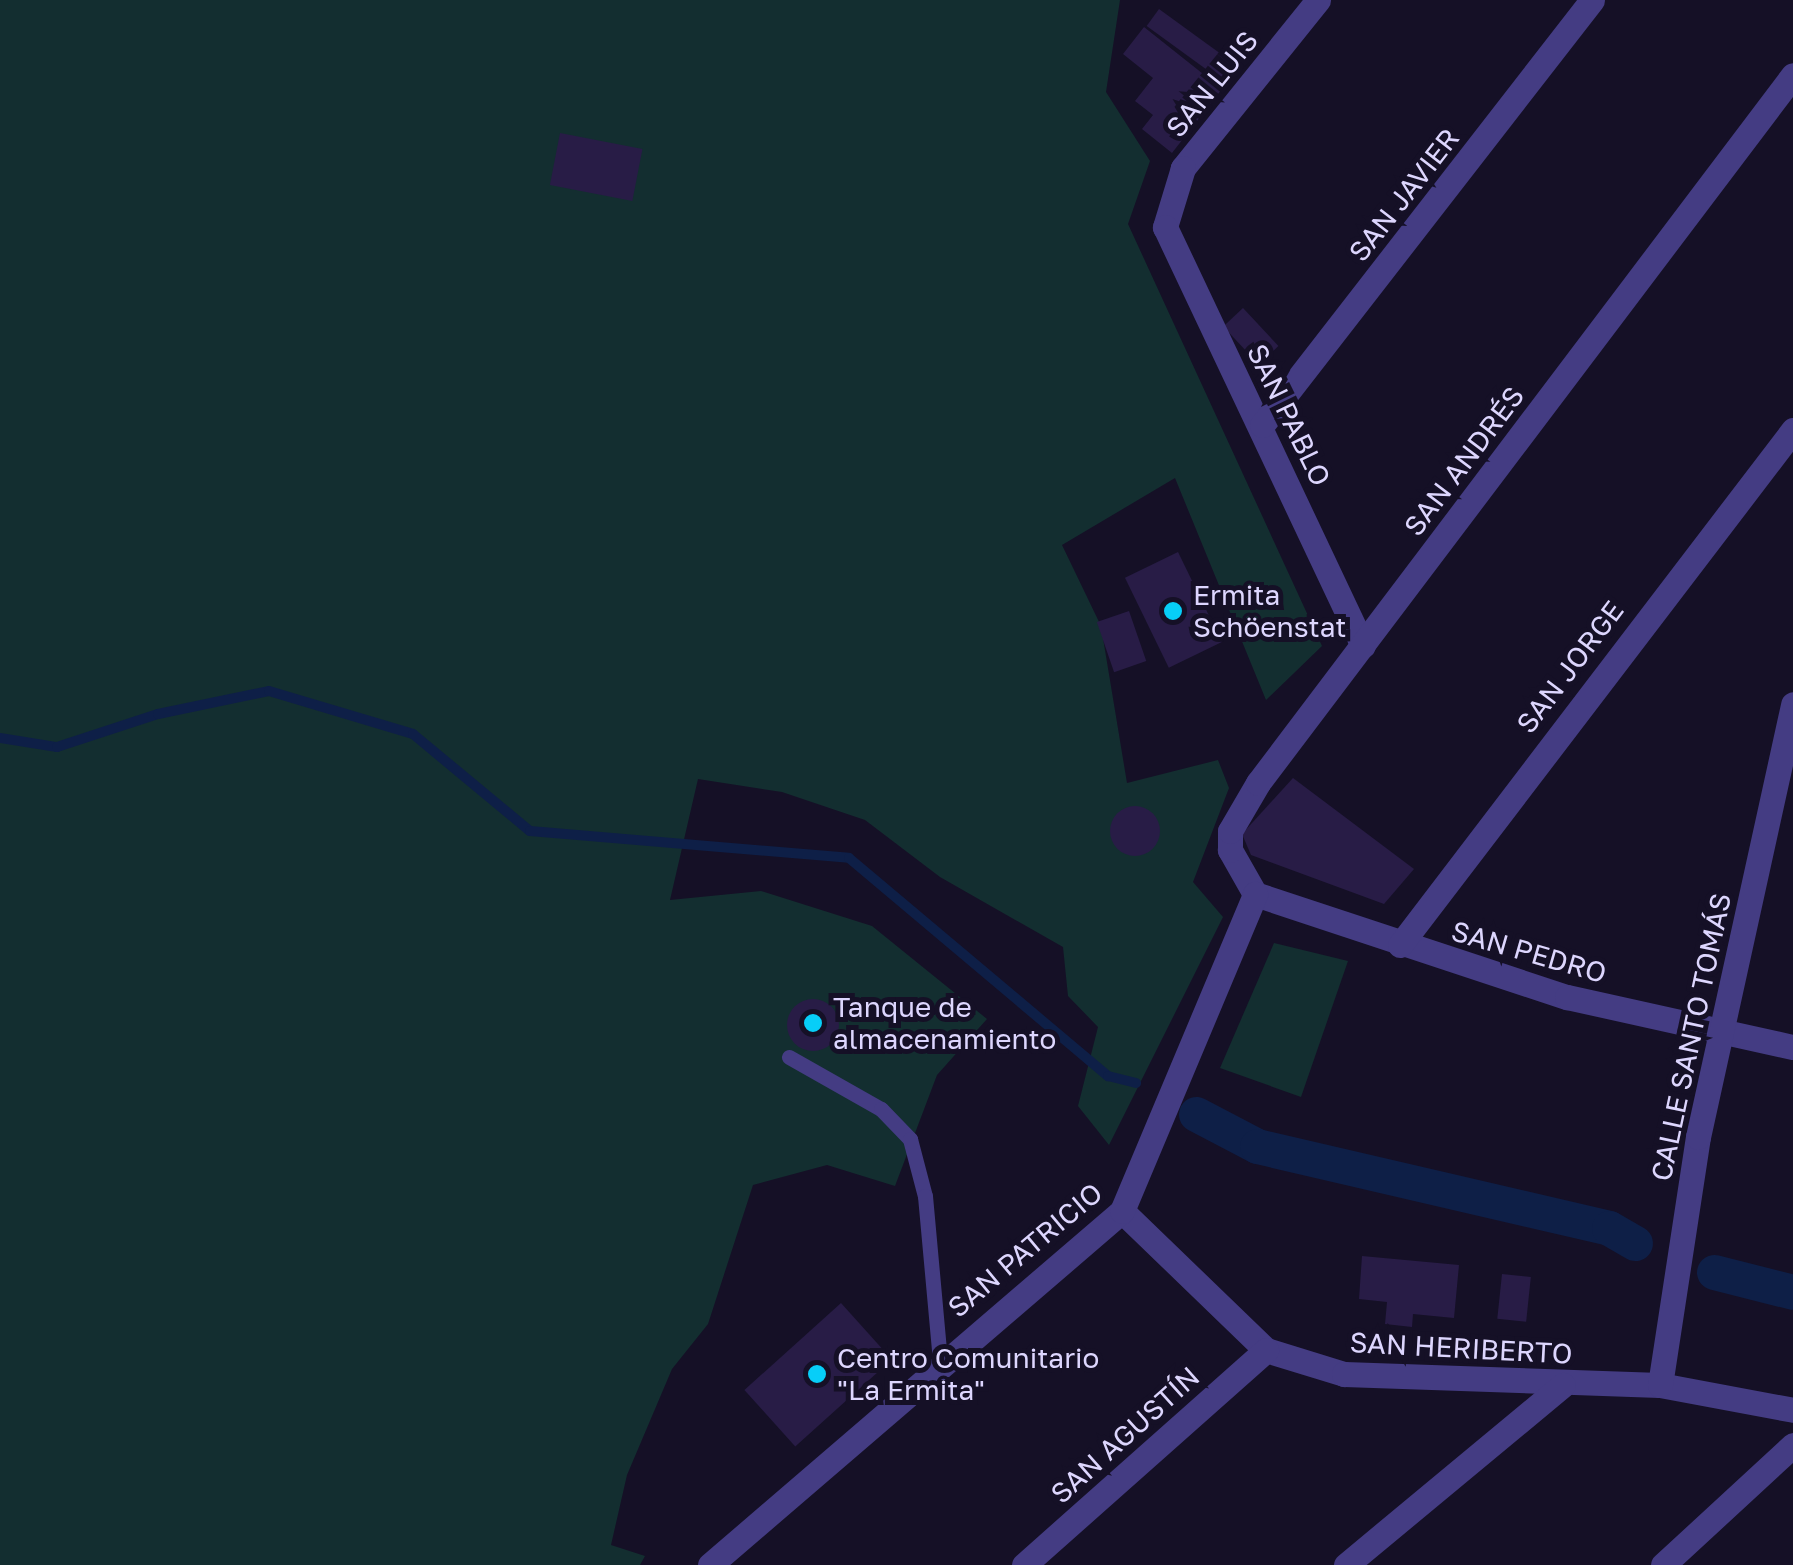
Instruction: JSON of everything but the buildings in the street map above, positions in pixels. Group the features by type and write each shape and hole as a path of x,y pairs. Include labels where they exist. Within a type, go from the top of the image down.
{"street":[{"name":"SAN LUIS","path":"1165,211 1183,168 1318,0"},
{"path":"1587,1 1619,0"},
{"name":"SAN JAVIER","path":"1262,425 1587,1"},
{"name":"SAN ANDRÉS","path":"1254,894 1230,850 1230,830 1363,645 1793,75"},
{"name":"SAN PABLO","path":"1165,211 1177,260 1262,425 1363,645"},
{"name":"SAN JORGE","path":"1400,945 1793,430"},
{"name":"CALLE SANTO TOMÁS","path":"1660,1385 1681,1225 1790,736 1793,704"},
{"name":"SAN PEDRO","path":"1254,894 1567,997 1793,1048"},
{"name":"SAN PATRICIO","path":"710,1565 940,1362 1122,1212 1254,894"},
{"name":"SAN HERIBERTO","path":"1122,1212 1266,1350 1344,1374 1563,1385 1660,1385 1793,1410"},
{"name":"SAN AGUSTÍN","path":"1024,1565 1266,1350"},
{"path":"1346,1565 1563,1385"},
{"path":"1663,1565 1793,1445"}],"lane":[{"path":"789,1058 898,1120 910,1139 925,1196 940,1362"}],"green space":[{"path":"0,0 1120,0 1106,92 1150,161 1128,224 1322,646 1266,700 1175,478 1062,545 1101,626 1127,783 1218,760 1229,788 1193,882 1223,917 1109,1145 1078,1106 1098,1027 1068,996 1063,947 940,877 865,820 782,792 698,779 670,900 761,891 872,926 987,1019 937,1075 895,1186 827,1165 753,1185 708,1324 672,1369 627,1475 611,1545 645,1556 640,1565 0,1565"},
{"path":"1274,943 1348,961 1301,1097 1220,1068"}],"waterway":[{"path":"0,738 57,747 158,714 269,691 413,734 530,831 849,858 1108,1076 1136,1083"},
{"path":"1196,1114 1257,1146 1609,1228 1635,1243"},
{"path":"1714,1272 1793,1292"}],"place":[{"name":"Ermita Schöenstat","path":"1173,611"},
{"name":"Tanque de almacenamiento","path":"813,1023"},
{"name":"Centro Comunitario \"La Ermita\"","path":"817,1374"}]}
